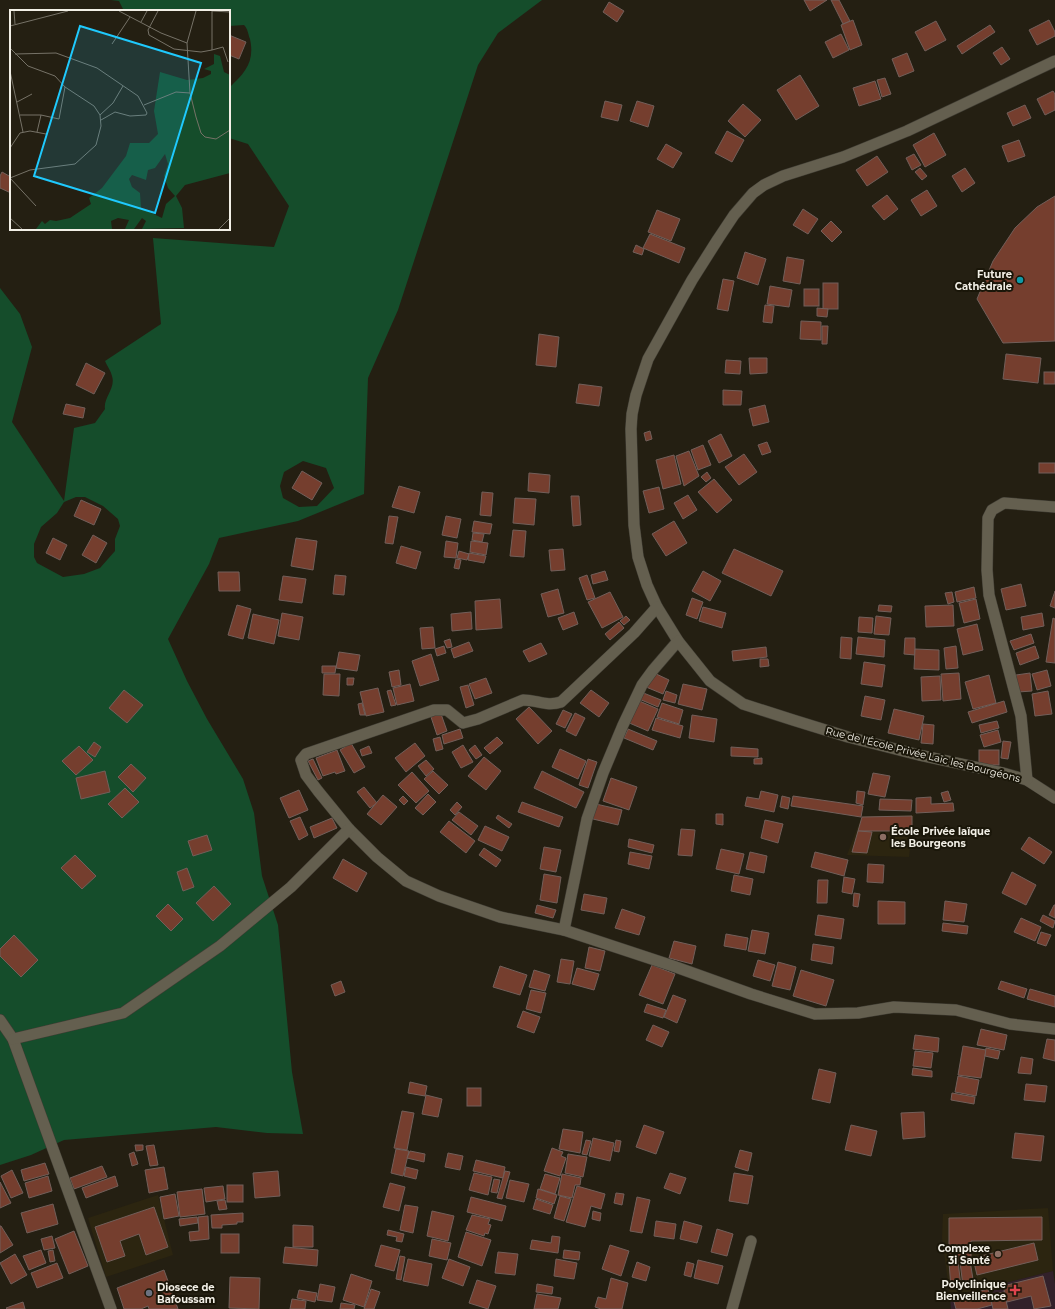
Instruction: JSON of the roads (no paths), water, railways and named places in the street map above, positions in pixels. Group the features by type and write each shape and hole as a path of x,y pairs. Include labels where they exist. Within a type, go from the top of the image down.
{"street":[{"name":"Rue de l'École Privée Laïc les Bourgéons","path":"1055,61 907,130 843,157 783,176 764,185 753,193 734,215 692,280 648,359 636,395 632,414 632,481 634,525 638,557 647,585 657,607 678,641 710,681 744,704 848,737 919,755 1003,773 1027,780 1055,798"},
{"path":"1027,780 1021,716 989,595 987,579 988,518 992,510 1004,503 1055,507"},
{"path":"657,607 634,633 561,702 550,705 530,700 523,700 478,720 463,723 447,710 434,710 306,754 301,760 306,775 349,829 377,857 406,881 439,896 500,917 564,930 673,966 751,994 815,1014 858,1013 894,1007 956,1010 1010,1024 1055,1029"},
{"path":"564,930 588,819 603,773 642,685 678,641"},
{"path":"13,1039 123,1013 220,946 290,887 349,829"},
{"path":"0,1020 13,1039 111,1309"},
{"path":"732,1309 751,1241"}],"place":[{"name":"Future Cathédrale","path":"1020,280"},
{"name":"École Privée laïque les Bourgeons","path":"883,837"},
{"name":"Complexe 3i Santé","path":"998,1254"},
{"name":"Polyclinique Bienveillence","path":"1015,1290"},
{"name":"Diosece de Bafoussam","path":"149,1293"}]}
